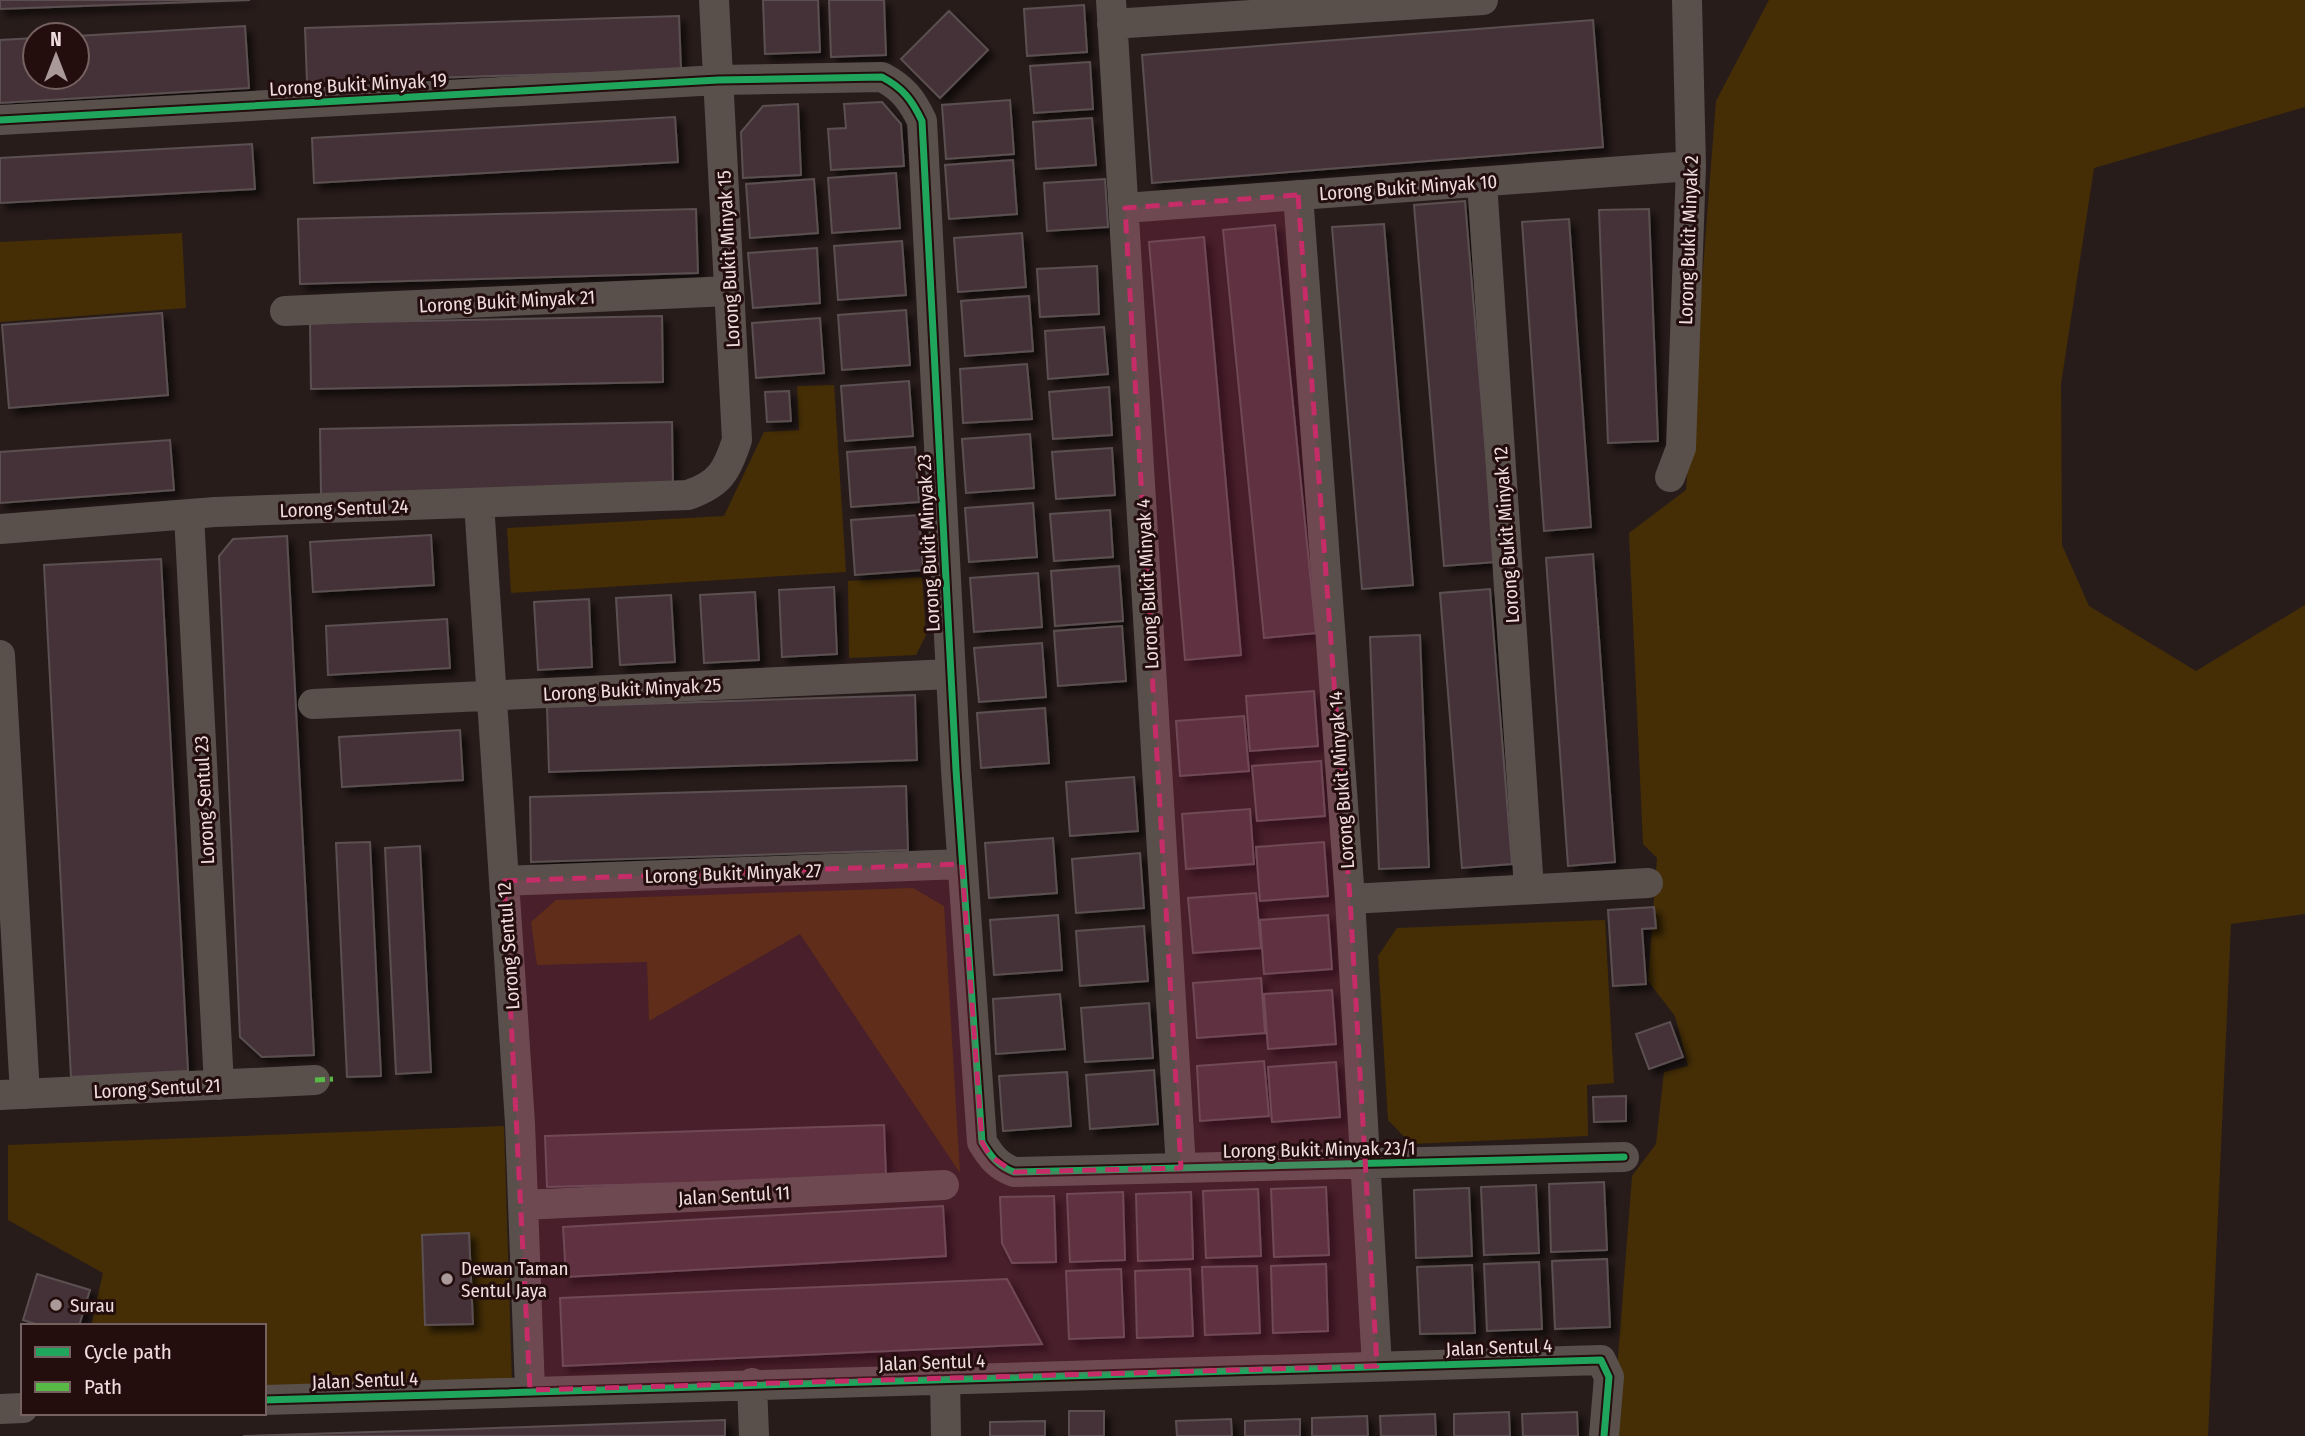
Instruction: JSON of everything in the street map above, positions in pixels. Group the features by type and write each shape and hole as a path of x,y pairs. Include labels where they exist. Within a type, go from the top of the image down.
{"street":[{"name":"Lorong Bukit Minyak 15","path":"688,495 711,487 730,464 737,440 714,0"},
{"path":"1112,12 1483,0"},
{"name":"Lorong Bukit Minyak 2","path":"1670,477 1681,448 1691,166 1687,0"},
{"name":"Lorong Bukit Minyak 4","path":"1112,12 1181,1168"},
{"name":"Lorong Bukit Minyak 23","path":"718,80 882,77 906,93 922,121 950,674 982,1142 1001,1167 1014,1172"},
{"name":"Lorong Bukit Minyak 19","path":"0,120 718,80"},
{"name":"Lorong Bukit Minyak 10","path":"1125,208 1691,166"},
{"name":"Lorong Bukit Minyak 12","path":"1482,182 1529,889"},
{"name":"Lorong Bukit Minyak 14","path":"1298,195 1350,899 1377,1366"},
{"name":"Lorong Bukit Minyak 21","path":"285,311 729,291"},
{"name":"Lorong Sentul 24","path":"0,529 189,514 688,495"},
{"name":"Lorong Sentul 12","path":"479,503 523,1205 530,1390"},
{"name":"Lorong Sentul 23","path":"189,514 219,1085"},
{"path":"0,655 13,1094"},
{"name":"Lorong Bukit Minyak 25","path":"313,704 950,674"},
{"name":"Lorong Bukit Minyak 27","path":"504,881 962,864"},
{"path":"1350,899 1648,883"},
{"name":"Lorong Sentul 21","path":"13,1094 315,1080"},
{"name":"Lorong Bukit Minyak 23/1","path":"1014,1172 1624,1157"},
{"name":"Jalan Sentul 11","path":"523,1205 944,1185"},
{"name":"Jalan Sentul 4","path":"266,1400 752,1383 1601,1360 1609,1377 1604,1436"},
{"path":"945,1378 946,1436"},
{"path":"752,1383 754,1436"},
{"path":"0,1409 21,1408"}],"highlighted area":[{"path":"1298,195 1350,899 1377,1366 530,1390 504,881 962,864 982,1142 990,1156 1014,1172 1181,1168 1125,208"}],"shaded area":[{"path":"1769,0 2305,0 2305,107 2094,168 2061,384 2062,545 2089,606 2196,671 2305,605 2305,914 2231,924 2208,1436 1612,1436 1632,1176 1656,1144 1664,1072 1688,1066 1675,1016 1648,981 1657,858 1643,844 1629,533 1686,490 1716,101"},
{"path":"182,233 186,308 0,322 0,242"},
{"path":"834,385 846,572 511,593 507,528 724,516 764,432 799,430 797,386"},
{"path":"922,577 926,635 916,655 849,658 848,581"},
{"path":"913,888 944,906 960,1173 800,934 649,1021 647,962 537,965 531,922 556,900"},
{"path":"1605,920 1614,1083 1587,1085 1588,1136 1411,1144 1388,1120 1378,956 1397,928"},
{"path":"504,1126 512,1383 266,1389 266,1324 91,1324 103,1273 8,1220 8,1145"}],"building":[{"path":"0,0 250,0 0,9"},
{"path":"763,0 818,0 820,52 765,54"},
{"path":"829,0 884,0 886,55 831,57"},
{"path":"1084,5 1087,52 1027,56 1024,9"},
{"path":"949,11 988,50 940,98 901,59"},
{"path":"679,16 681,70 307,82 305,28"},
{"path":"1593,20 1603,147 1152,183 1142,55"},
{"path":"245,26 249,88 0,103 0,40 21,39 21,91 91,91 91,35"},
{"path":"1090,62 1093,109 1034,113 1030,66"},
{"path":"1010,100 1014,154 946,159 942,105"},
{"path":"882,102 901,124 904,166 831,170 828,129 846,128 844,104"},
{"path":"798,104 801,175 743,178 741,132 763,106"},
{"path":"675,117 678,162 314,183 312,138"},
{"path":"1092,118 1096,165 1036,169 1033,122"},
{"path":"252,144 255,189 0,203 0,158"},
{"path":"1013,160 1017,214 949,219 945,165"},
{"path":"896,173 900,228 832,233 828,178"},
{"path":"814,179 818,233 750,238 746,184"},
{"path":"1105,179 1108,227 1047,231 1044,183"},
{"path":"1465,201 1495,562 1444,566 1414,205"},
{"path":"696,209 698,273 300,284 298,219"},
{"path":"1649,209 1658,441 1608,443 1599,210"},
{"path":"1569,219 1591,527 1544,531 1522,222"},
{"path":"1384,224 1413,585 1362,589 1332,227"},
{"path":"1275,225 1316,633 1264,638 1223,230"},
{"path":"1022,233 1026,287 958,292 954,238"},
{"path":"1204,237 1241,655 1185,660 1149,242"},
{"path":"902,241 906,295 838,300 834,246"},
{"path":"817,248 820,303 753,308 748,253"},
{"path":"1097,266 1099,314 1040,317 1037,269"},
{"path":"1029,296 1033,351 965,356 961,301"},
{"path":"906,310 910,365 842,370 838,315"},
{"path":"162,313 168,395 9,408 2,325"},
{"path":"662,316 663,382 311,389 310,323"},
{"path":"820,318 824,373 756,378 752,323"},
{"path":"1104,327 1108,374 1048,379 1045,331"},
{"path":"1027,364 1032,419 963,423 960,369"},
{"path":"909,381 913,436 845,441 841,386"},
{"path":"1109,387 1112,435 1053,439 1049,392"},
{"path":"789,391 791,421 767,422 765,392"},
{"path":"672,422 673,487 321,494 320,429"},
{"path":"1030,434 1034,488 966,493 962,439"},
{"path":"170,440 174,490 0,503 0,452"},
{"path":"915,447 919,502 851,507 847,452"},
{"path":"1112,448 1115,495 1056,499 1052,452"},
{"path":"1033,503 1037,557 969,562 965,508"},
{"path":"1110,510 1113,557 1054,561 1050,514"},
{"path":"919,515 923,570 855,575 851,520"},
{"path":"431,535 434,585 313,592 310,542"},
{"path":"287,536 314,1055 262,1057 240,1037 219,556 233,539"},
{"path":"1593,554 1615,862 1568,866 1546,558"},
{"path":"161,559 188,1071 71,1077 44,565"},
{"path":"1119,566 1123,621 1055,626 1051,571"},
{"path":"1038,573 1042,627 974,632 970,578"},
{"path":"834,587 837,654 782,657 779,590"},
{"path":"1490,589 1512,864 1462,868 1440,593"},
{"path":"755,592 759,660 704,663 700,595"},
{"path":"671,595 675,662 620,665 616,598"},
{"path":"589,599 592,667 538,670 534,602"},
{"path":"447,619 450,668 328,675 326,626"},
{"path":"1122,626 1126,681 1058,686 1054,631"},
{"path":"1420,635 1429,867 1379,869 1370,637"},
{"path":"1042,643 1046,697 979,702 974,648"},
{"path":"1314,691 1318,746 1250,751 1246,696"},
{"path":"915,695 917,760 549,772 547,707"},
{"path":"1045,708 1049,763 981,768 977,713"},
{"path":"1244,716 1249,771 1180,776 1176,721"},
{"path":"460,730 463,780 342,787 339,737"},
{"path":"1321,761 1325,816 1257,821 1252,766"},
{"path":"1134,777 1138,831 1070,836 1066,782"},
{"path":"906,786 908,850 531,862 530,797"},
{"path":"1250,809 1254,864 1186,869 1182,814"},
{"path":"1053,838 1057,893 989,898 985,843"},
{"path":"370,842 381,1076 347,1077 336,843"},
{"path":"1324,842 1328,896 1260,901 1256,847"},
{"path":"420,846 431,1072 396,1074 385,848"},
{"path":"1140,853 1144,908 1076,913 1072,859"},
{"path":"1256,893 1261,948 1193,953 1188,898"},
{"path":"1654,907 1656,928 1642,929 1646,984 1613,986 1608,910"},
{"path":"1058,915 1062,970 994,975 990,920"},
{"path":"1328,915 1332,969 1264,974 1260,920"},
{"path":"1144,926 1148,981 1080,986 1076,931"},
{"path":"1261,978 1265,1033 1197,1038 1193,983"},
{"path":"1332,990 1336,1044 1268,1049 1264,994"},
{"path":"1060,994 1065,1049 996,1054 993,999"},
{"path":"1149,1003 1153,1058 1085,1062 1081,1008"},
{"path":"1670,1022 1683,1057 1649,1069 1636,1034"},
{"path":"1264,1061 1269,1116 1200,1121 1197,1066"},
{"path":"1336,1062 1340,1117 1272,1122 1268,1067"},
{"path":"1154,1070 1158,1124 1090,1129 1086,1075"},
{"path":"1067,1072 1071,1126 1003,1131 999,1076"},
{"path":"1626,1096 1626,1121 1594,1122 1593,1097"},
{"path":"884,1125 886,1177 547,1187 545,1136"},
{"path":"1604,1182 1607,1250 1551,1252 1549,1184"},
{"path":"1536,1185 1539,1253 1484,1255 1481,1187"},
{"path":"1326,1187 1329,1255 1274,1257 1271,1189"},
{"path":"1469,1188 1472,1256 1416,1258 1414,1190"},
{"path":"1258,1189 1261,1256 1206,1258 1203,1191"},
{"path":"1123,1192 1125,1260 1070,1262 1067,1194"},
{"path":"1191,1192 1193,1259 1138,1261 1136,1194"},
{"path":"1054,1196 1056,1262 1012,1263 1002,1243 1000,1197"},
{"path":"943,1206 946,1256 566,1277 563,1227"},
{"name":"Dewan Taman Sentul Jaya","path":"469,1233 473,1324 425,1325 422,1235"},
{"path":"1607,1259 1610,1327 1555,1329 1552,1261"},
{"path":"1539,1262 1542,1329 1487,1331 1484,1264"},
{"path":"1326,1264 1328,1331 1273,1333 1271,1266"},
{"path":"1472,1265 1475,1333 1420,1334 1417,1267"},
{"path":"1257,1266 1260,1333 1205,1335 1202,1267"},
{"path":"1121,1269 1124,1337 1069,1339 1066,1271"},
{"path":"1190,1269 1193,1336 1137,1338 1135,1271"},
{"name":"Surau","path":"37,1274 90,1290 80,1324 36,1324 23,1320"},
{"path":"1007,1279 1042,1344 563,1366 560,1298"},
{"path":"1069,1411 1104,1411 1104,1436 1069,1436"},
{"path":"1509,1412 1510,1436 1454,1436 1454,1414"},
{"path":"1577,1412 1578,1436 1523,1436 1522,1414"},
{"path":"1435,1414 1436,1436 1381,1436 1380,1416"},
{"path":"1367,1416 1368,1436 1312,1436 1312,1418"},
{"path":"1231,1419 1232,1436 1177,1436 1176,1421"},
{"path":"1300,1419 1300,1436 1245,1436 1245,1421"},
{"path":"725,1420 725,1436 243,1436 468,1429"},
{"path":"1045,1421 1045,1436 990,1436 990,1422"}],"marked path":[{"path":"315,1080 333,1079"}],"cycle path":[{"path":"0,120 718,80 882,77 889,81 906,95 922,121 956,770 982,1142 999,1164 1014,1172 1624,1157"},
{"path":"266,1400 1601,1360 1609,1377 1604,1436"}],"place":[{"name":"Dewan Taman Sentul Jaya","path":"447,1279"},
{"name":"Surau","path":"56,1305"}]}
